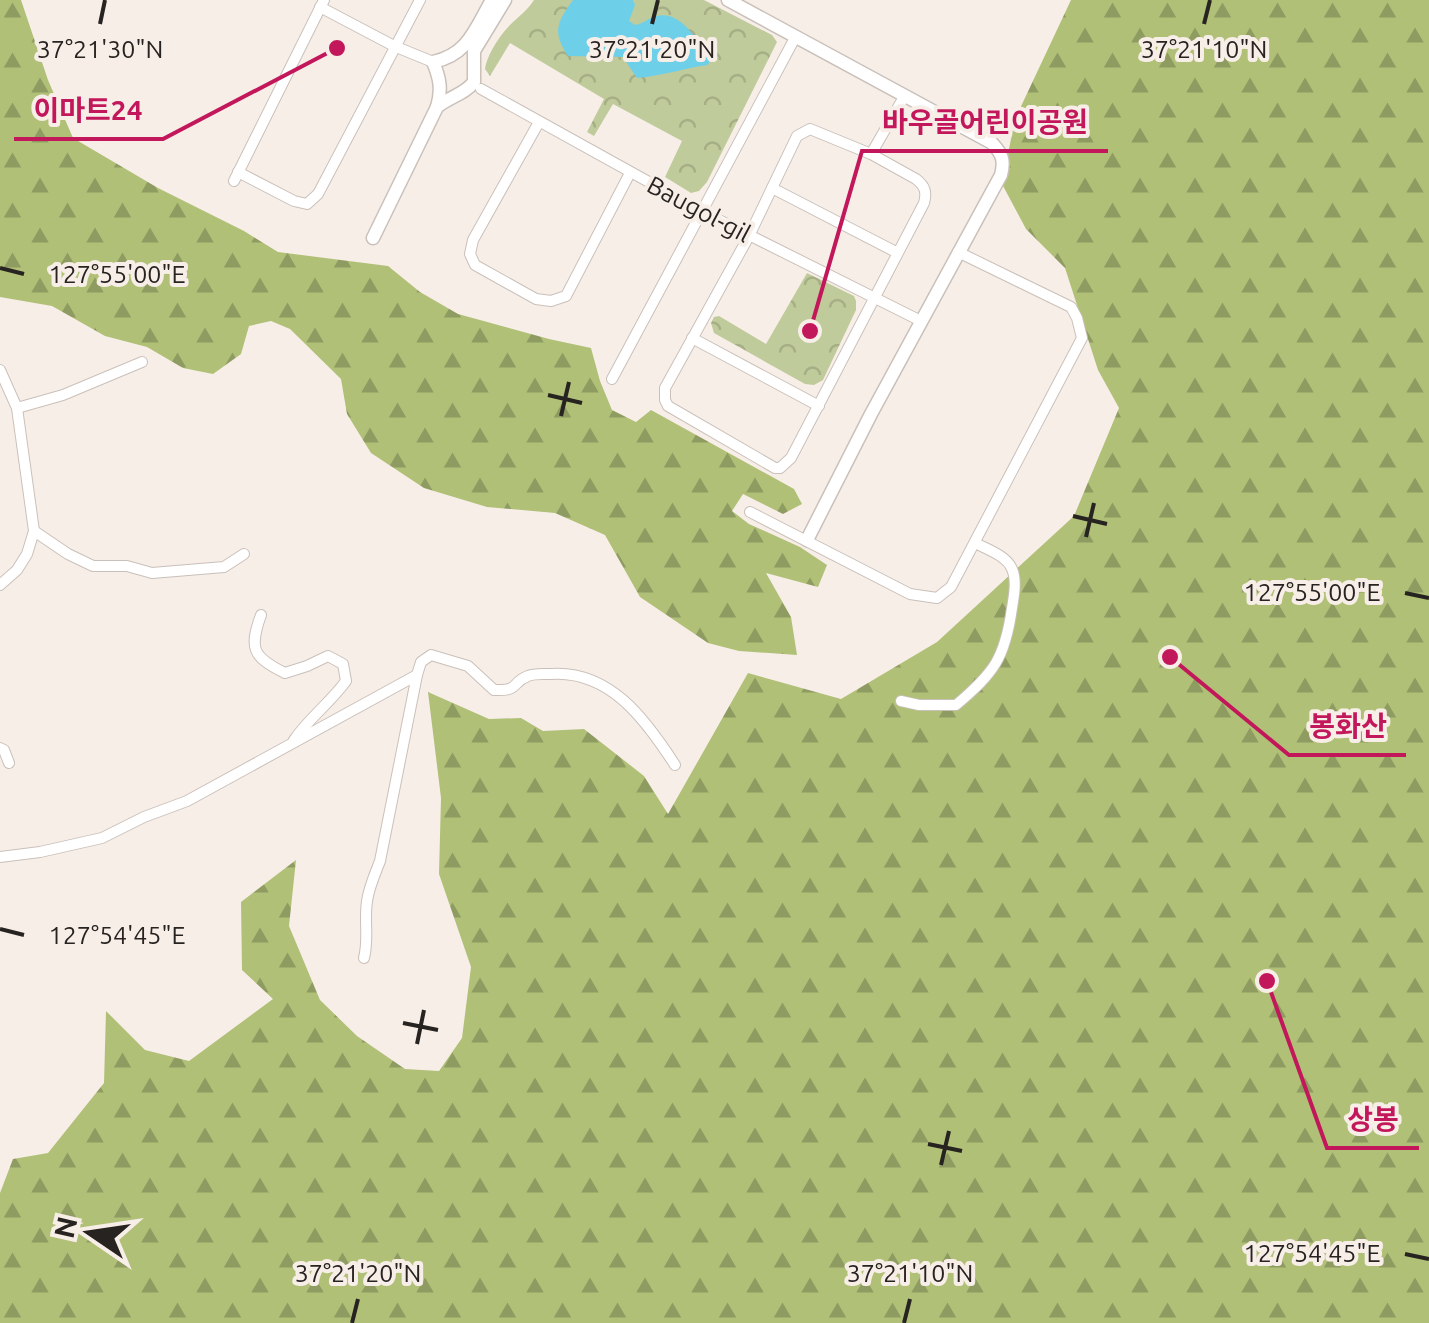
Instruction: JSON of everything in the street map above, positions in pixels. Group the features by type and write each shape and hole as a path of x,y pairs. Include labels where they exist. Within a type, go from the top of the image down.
{"street":[{"path":"420,0 394,46 318,194 307,204 294,202 236,176 322,3 394,46 442,67 464,57 477,76"},
{"path":"373,238 438,107 442,67 465,46 492,0"},
{"path":"438,107 474,82 474,50 504,0"},
{"path":"728,0 979,135 1002,154 1004,164 808,540"},
{"path":"612,378 796,36"},
{"path":"442,67 448,90 463,92"},
{"name":"Baugol-gil","path":"477,76 539,122 630,173 921,321"},
{"path":"872,154 904,96"},
{"path":"539,122 472,240 470,254 475,265 536,299 551,301 566,296 630,173"},
{"path":"810,129 872,154 916,179 925,189 924,204 790,458 780,468 774,468 668,406 665,388 749,236 798,136 810,129"},
{"path":"772,188 896,252"},
{"path":"750,512 910,594 931,599 951,587 1082,338 1071,306 958,252"},
{"path":"692,338 819,406"},
{"path":"17,408 63,395 142,362"},
{"path":"0,370 17,408 34,530 27,554 0,585"},
{"path":"34,530 93,566 127,566 152,573 224,567 244,554"},
{"path":"901,701 956,706 1002,656 1014,570 1005,559 974,543"},
{"path":"261,614 252,637 264,663 285,673 328,656 344,664 346,681 290,744"},
{"path":"364,958 368,943 366,903 380,861 417,675 421,662 431,655 468,666 494,690 509,691 528,675 585,676 608,687 655,734 675,765"},
{"path":"0,857 102,838 187,801 417,675"},
{"path":"0,748 8,763"}],"green space":[{"path":"0,0 21,0 73,138 278,252 388,266 420,292 458,314 591,348 612,410 636,422 651,410 794,489 802,504 783,514 743,494 732,511 827,565 818,587 766,573 791,617 797,655 739,651 708,643 640,597 605,535 555,513 487,507 424,488 371,453 347,414 341,379 290,329 271,321 249,326 241,354 213,374 183,368 147,347 105,336 52,306 0,297"},
{"path":"534,0 704,0 772,35 777,42 699,191 691,193 665,177 682,141 613,104 594,136 587,132 604,99 510,43 490,76 485,69 494,46"},
{"path":"1071,0 1429,0 1429,1323 0,1323 0,1193 13,1159 48,1153 104,1083 106,1011 145,1050 189,1061 273,999 242,970 241,902 296,860 289,926 320,1000 357,1036 405,1069 439,1071 462,1038 471,967 439,874 441,798 428,692 489,719 521,718 543,731 584,729 644,776 668,814 748,673 841,699 937,642 1074,516 1119,408 1098,370 1065,268 1026,229 1002,184 1015,119"},
{"path":"807,273 854,296 856,301 856,310 823,380 814,385 805,384 714,333 711,323 719,316 766,344"}],"water":[{"path":"573,0 633,0 629,21 635,25 657,16 674,18 695,37 710,60 708,65 637,78 623,57 568,56 558,34 563,15"}],"place":[{"name":"이마트24","path":"337,48"},
{"name":"바우골어린이공원","path":"810,331"},
{"name":"봉화산","path":"1170,657"},
{"name":"상봉","path":"1267,981"}]}
